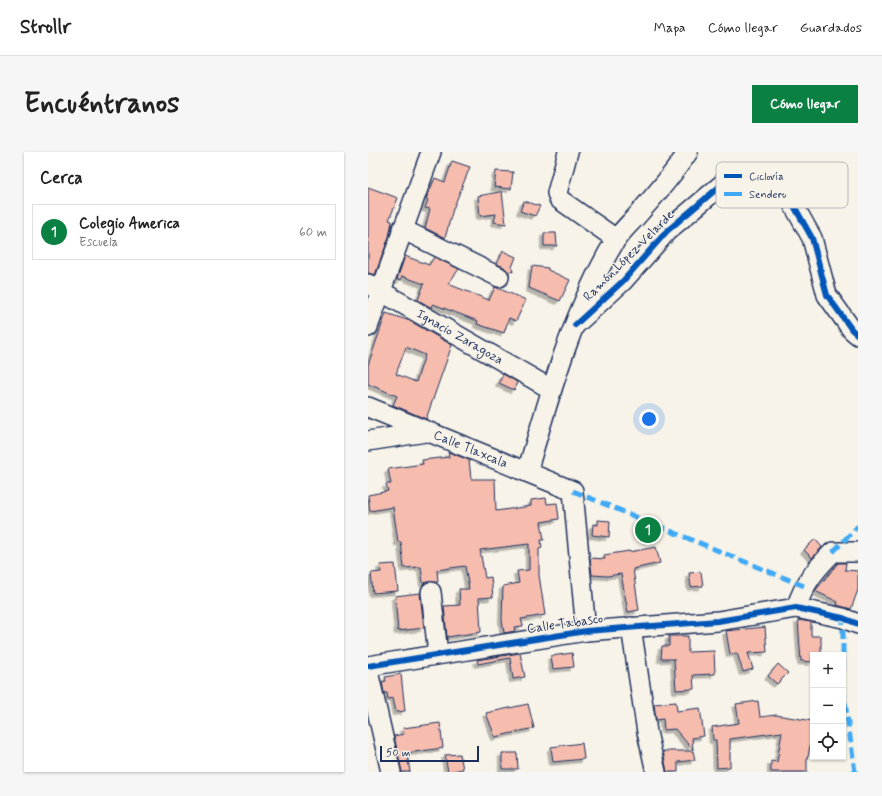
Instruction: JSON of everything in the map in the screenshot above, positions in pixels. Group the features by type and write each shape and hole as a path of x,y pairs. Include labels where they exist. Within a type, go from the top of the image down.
{"street":[{"path":"368,327 374,287 402,229 432,152"},
{"path":"568,152 557,193 559,199 616,239"},
{"name":"Ramón López Velarde","path":"527,472 551,389 601,266 616,239 673,175 688,152"},
{"name":"Ramón López Velarde","path":"576,325 624,281 667,231 716,189"},
{"name":"Ramón López Velarde","path":"795,208 812,238 827,295 852,330 858,335"},
{"path":"402,229 499,277"},
{"name":"Ignacio Zaragoza","path":"374,287 551,389"},
{"name":"Calle Tlaxcala","path":"368,407 572,491 586,631"},
{"path":"368,441 426,432"},
{"path":"858,552 832,552 804,586 796,608 843,618 858,624"},
{"path":"431,592 438,654"},
{"name":"Calle Tabasco","path":"368,666 586,631 718,621 796,608"},
{"path":"631,627 647,732 656,772"},
{"path":"368,671 391,772"}],"building":[{"path":"452,161 470,167 453,209 445,238 425,228 430,209 425,208 428,200 426,199 435,178 445,182"},
{"path":"496,171 513,172 511,189 494,187"},
{"path":"368,187 398,198 389,220 392,221 389,237 375,275 368,273"},
{"path":"502,192 506,224 494,222 496,214 480,216 478,196"},
{"path":"524,201 540,206 535,216 520,211"},
{"path":"544,233 556,233 557,246 544,246"},
{"path":"503,251 516,257 512,267 513,272 510,271 509,273 504,267 497,264"},
{"path":"405,256 429,265 434,257 459,269 448,284 489,300 495,287 526,300 516,321 509,318 504,333 477,324 478,321 433,304 432,308 418,300 424,284 402,276 401,280 397,279"},
{"path":"532,266 548,268 548,270 570,280 560,301 529,288"},
{"path":"386,313 410,321 452,345 426,419 393,405 397,396 368,384 368,365","holes":["406,347 425,355 416,382 396,374"]},
{"path":"503,374 517,382 514,390 499,383"},
{"path":"448,452 469,460 471,479 495,479 496,511 531,506 531,500 546,498 547,504 557,503 559,519 541,522 544,540 541,540 542,548 539,549 539,575 545,615 521,619 523,626 514,627 515,631 504,633 502,620 503,586 519,583 517,571 529,570 529,544 480,550 485,578 491,577 493,597 479,598 481,632 447,637 444,606 460,605 459,589 469,589 465,566 437,570 438,582 423,583 421,567 404,568 401,542 398,542 393,507 370,511 368,495 388,491 386,484 391,484 388,469 423,464 422,460 449,457"},
{"path":"598,520 610,521 609,537 592,535 593,524 598,525"},
{"path":"815,539 822,547 812,558 804,550"},
{"path":"656,547 660,563 633,569 639,610 628,612 621,574 607,576 592,575 590,558 605,559 604,555"},
{"path":"838,563 846,563 845,570 858,571 858,590 851,609 837,605 838,602 815,591"},
{"path":"395,564 398,591 373,593 371,573 381,572 380,565"},
{"path":"701,572 703,586 691,587 689,573"},
{"path":"420,593 424,628 398,631 395,596"},
{"path":"798,620 811,622 811,636 821,636 821,652 810,652 810,662 801,661"},
{"path":"765,627 767,652 748,653 753,669 743,672 737,653 730,654 726,631"},
{"path":"669,636 688,636 688,652 714,651 715,674 693,675 694,689 676,690 674,659 661,659 662,646 669,646"},
{"path":"520,653 525,677 513,679 510,658 478,664 477,660"},
{"path":"572,653 574,667 553,669 551,656"},
{"path":"778,664 788,673 777,684 768,676"},
{"path":"401,674 405,711 396,712 393,698 388,699 387,693 384,693 382,682 386,681 385,677"},
{"path":"758,701 760,717 776,715 810,721 810,746 807,757 807,772 771,772 771,761 777,762 782,732 730,739 730,767 717,768 716,740 713,740 712,727 739,723 736,704"},
{"path":"676,702 677,711 700,708 704,736 692,738 693,750 675,729 664,730 663,719 656,720 654,704"},
{"path":"528,704 534,728 495,737 486,713"},
{"path":"440,723 443,748 407,753 410,772 402,772 394,736 404,734 403,728"},
{"path":"582,743 584,759 553,762 551,747"},
{"path":"663,751 693,751 695,760 678,762 678,772 667,772"},
{"path":"502,753 517,753 518,769 502,769"},
{"path":"460,754 463,769 448,772 445,755"}],"marked path":[{"path":"573,491 804,586"},
{"path":"833,552 858,526"},
{"path":"843,618 843,652"},
{"path":"846,709 855,772"}],"cycle path":[{"path":"575,325 623,281 667,231 716,189"},
{"path":"795,208 812,238 827,295 852,330 858,335"},
{"path":"368,666 586,631 718,621 796,608 843,618 858,624"}],"place":[{"name":"Colegio America","path":"648,530"}]}
